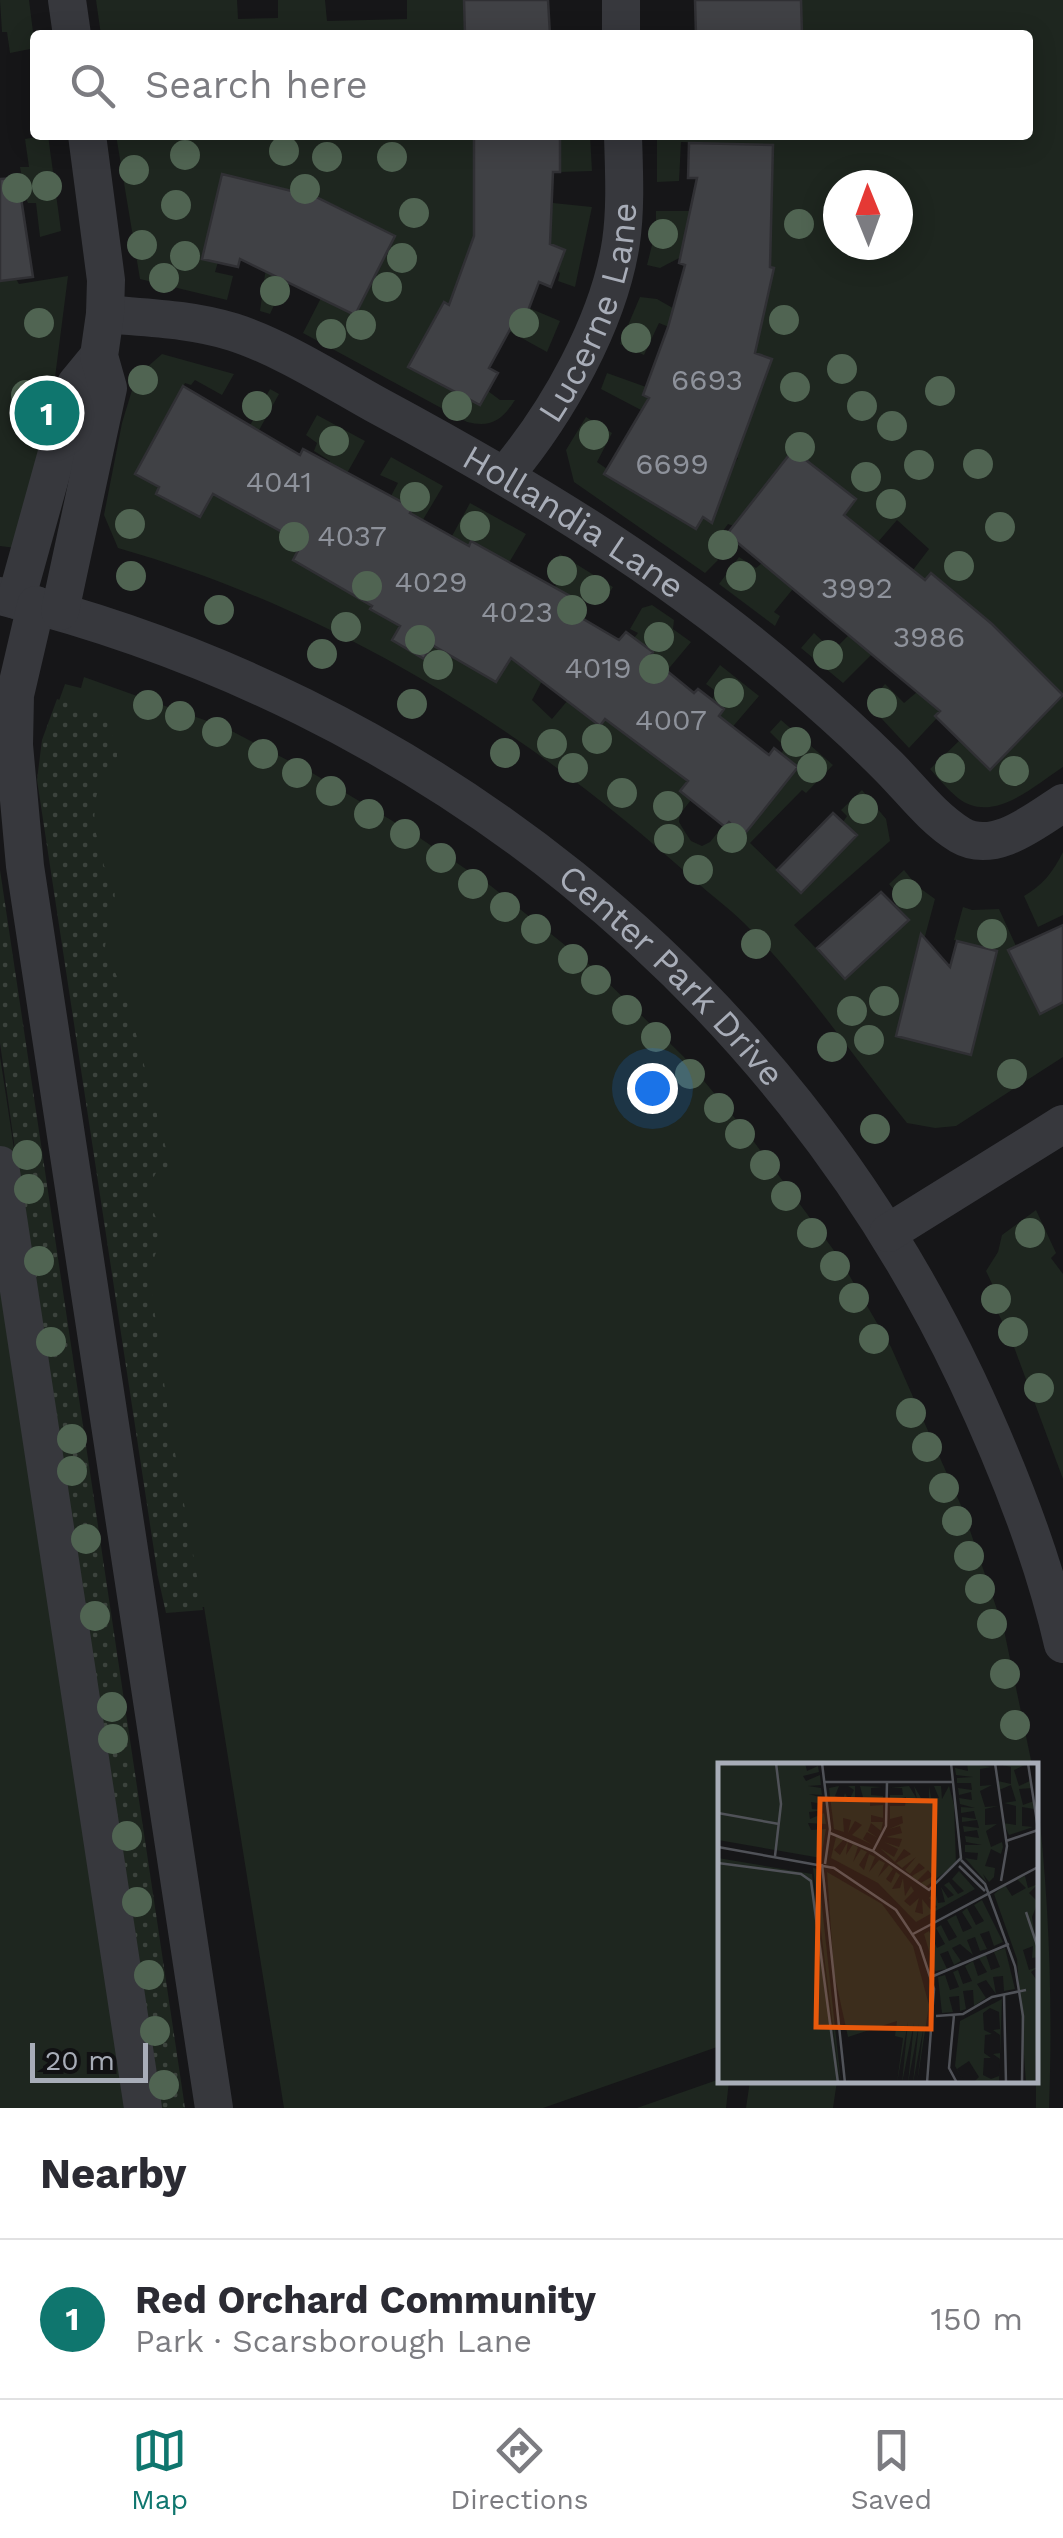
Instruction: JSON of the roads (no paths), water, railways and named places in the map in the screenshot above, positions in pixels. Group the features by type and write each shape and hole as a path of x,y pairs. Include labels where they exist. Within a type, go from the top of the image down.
{"street":[{"path":"67,0 71,30"},
{"path":"621,0 622,30"},
{"path":"88,140 106,280 106,314 99,356 108,388 28,603 15,695 14,746 25,866 214,2108"},
{"name":"Lucerne Lane","path":"506,474 532,442 599,317 620,246 624,140"},
{"name":"Hollandia Lane","path":"106,314 186,320 236,333 506,474 690,598 793,679 962,836 997,839 1021,830 1063,804"},
{"name":"Center Park Drive","path":"28,603 148,640 235,673 390,751 532,845 669,962 725,1019 816,1129 920,1286 983,1414 1018,1500 1062,1630"},
{"path":"888,1233 1063,1124"},
{"path":"0,1165 143,2108"}],"place":[{"name":"Red Orchard Community","path":"47,413"}]}
